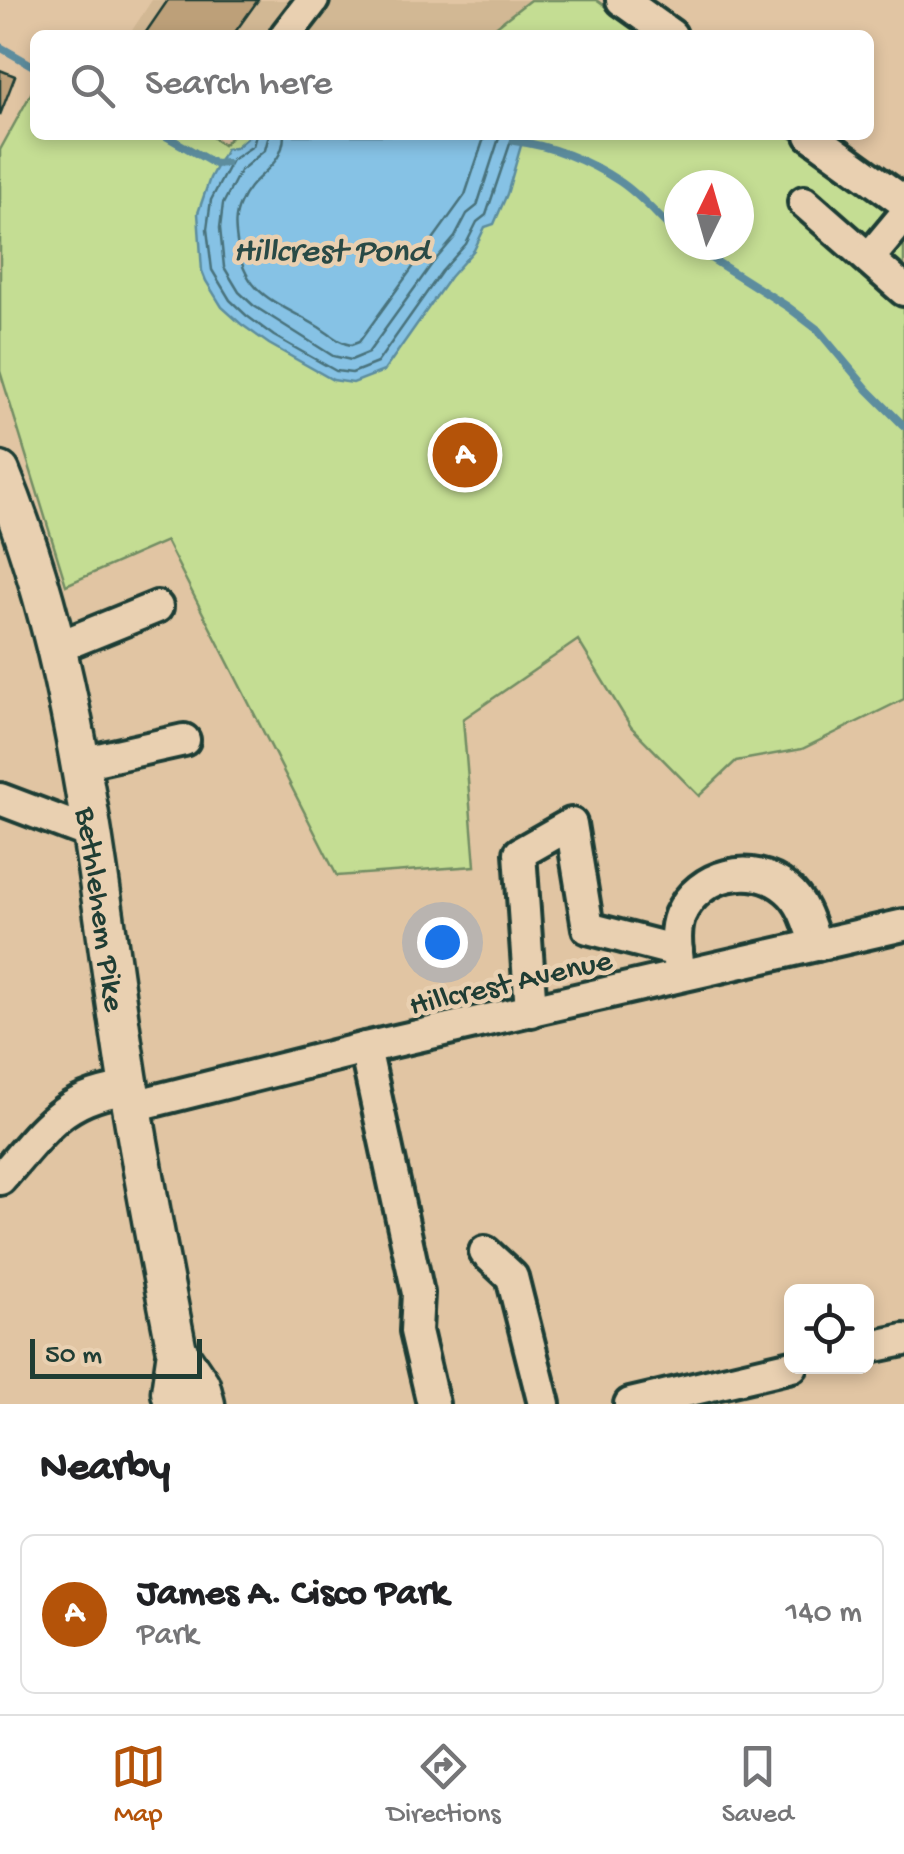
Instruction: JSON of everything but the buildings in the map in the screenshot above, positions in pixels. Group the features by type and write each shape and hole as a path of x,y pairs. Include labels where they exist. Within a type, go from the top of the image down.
{"main road":[{"name":"Bethlehem Pike","path":"0,472 26,536 58,647 95,836 131,1097 176,1351 171,1392 174,1404"},
{"name":"Bethlehem Pike","path":"176,1351 200,1385 205,1404"}],"street":[{"path":"290,30 313,0"},
{"path":"622,0 664,30"},
{"path":"817,140 904,202"},
{"path":"804,202 904,290"},
{"path":"869,258 904,216"},
{"path":"58,647 157,606"},
{"path":"81,763 184,740"},
{"path":"0,799 95,836"},
{"path":"531,1012 520,853 571,824 588,928 679,964 678,926 691,897 707,883 727,875 748,873 769,878 788,889 802,905 816,945"},
{"name":"Hillcrest Avenue","path":"0,1179 72,1104 91,1094 131,1097 531,1012 679,964 816,945 904,925"},
{"path":"365,1048 418,1293 416,1331 433,1404"},
{"path":"485,1252 512,1276 544,1404"},
{"path":"874,1346 904,1340"},
{"path":"630,1404 784,1368"}],"shaded area":[{"path":"152,0 530,0 491,30 132,30"}],"green space":[{"path":"530,0 596,0 638,30 491,30"},
{"path":"30,95 30,140 216,140 223,145 228,140 794,140 876,197 904,223 904,699 802,749 736,761 699,796 631,727 578,640 463,719 475,866 337,876 166,541 66,585 0,371 0,150"}],"water":[{"name":"Hillcrest Pond","path":"244,140 523,140 494,224 485,227 474,250 450,277 384,371 353,383 333,380 269,344 222,307 206,281 198,213 210,178 226,149 235,148"}],"waterway":[{"path":"0,47 30,64"},
{"path":"173,140 215,164 226,163"},
{"path":"514,141 555,150 607,174 635,193 664,221"},
{"path":"714,260 817,329 904,426"}],"place":[{"name":"James A. Cisco Park","path":"465,455"}]}
